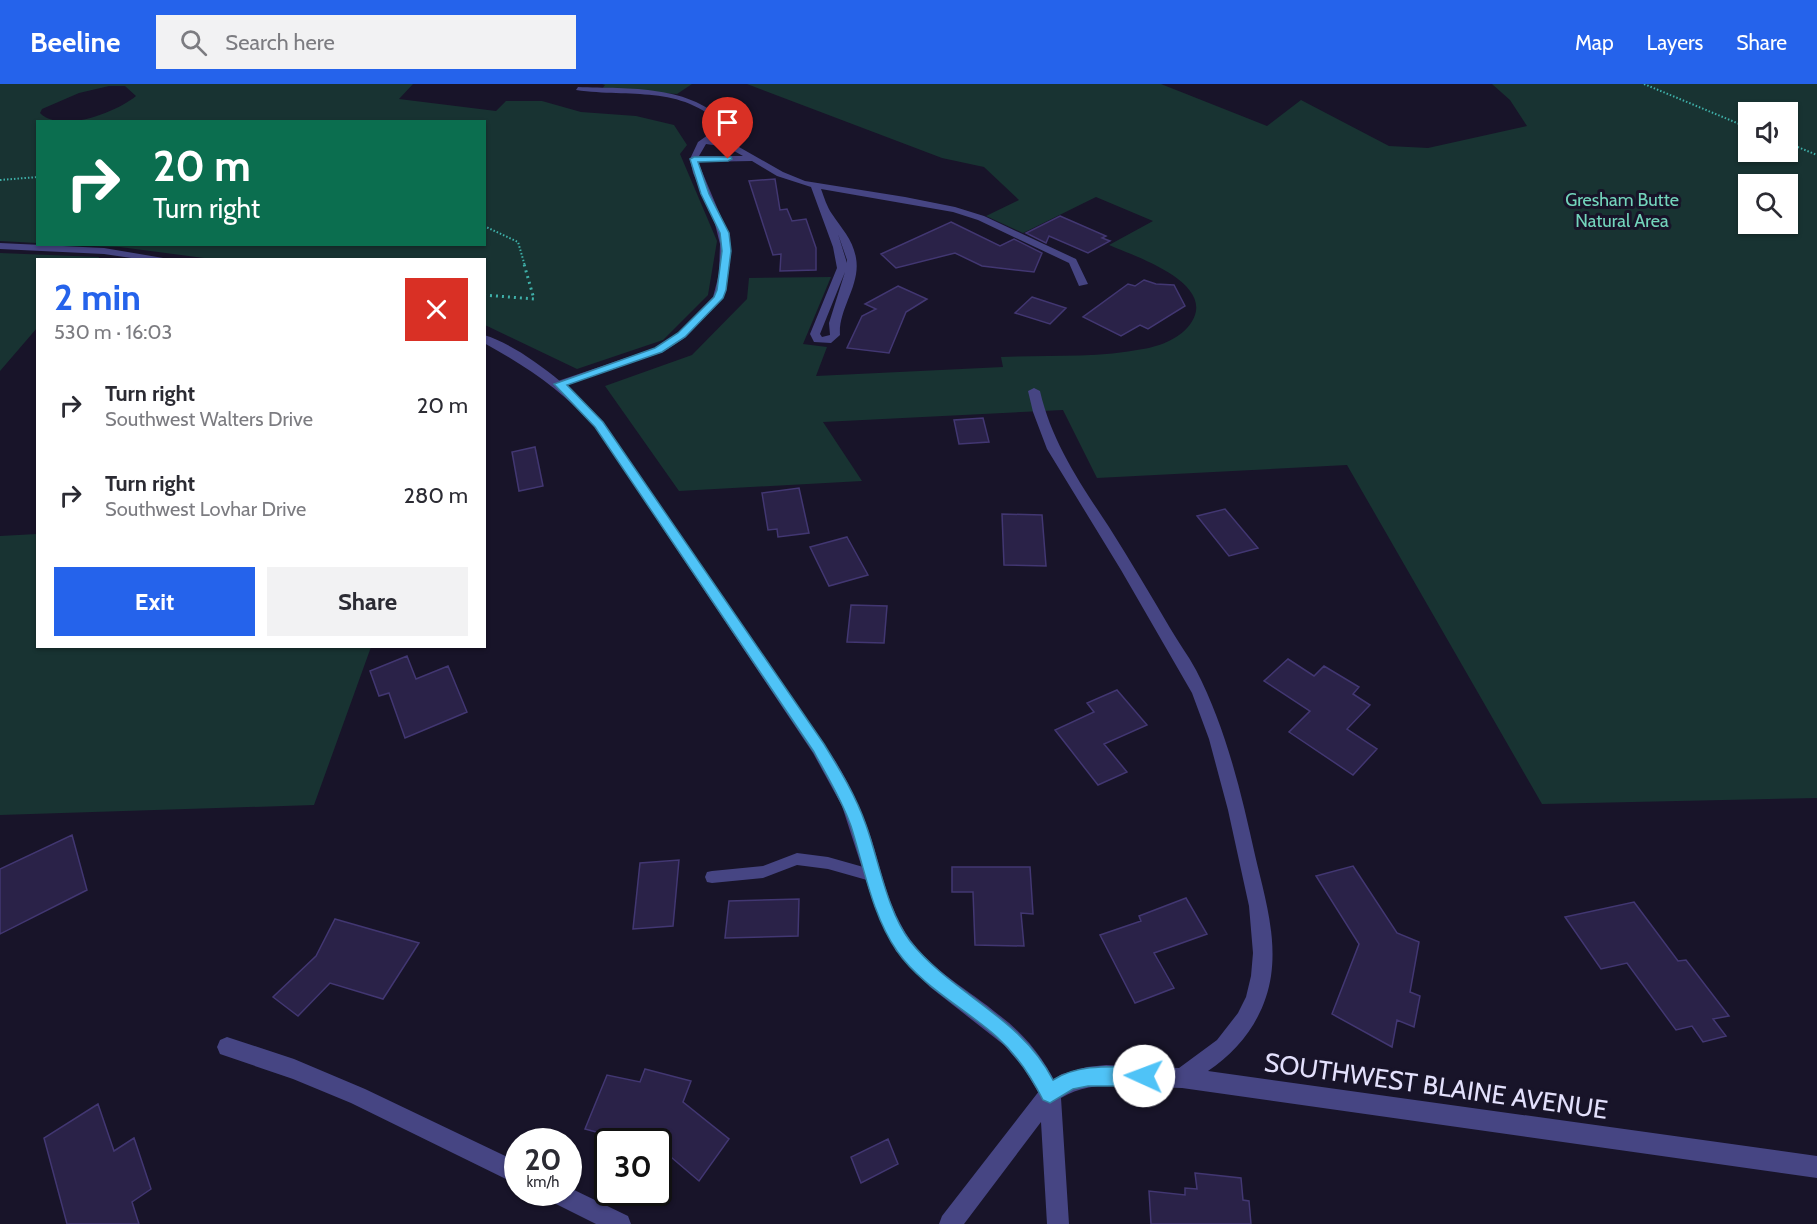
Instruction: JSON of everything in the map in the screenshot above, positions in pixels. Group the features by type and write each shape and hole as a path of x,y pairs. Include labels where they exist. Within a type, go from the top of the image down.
{"street":[{"path":"559,384 659,350 682,335 718,298 722,290 727,251 724,233 705,194 694,159 695,153 705,141 724,125"},
{"path":"705,141 729,145 792,180 955,210 981,218 1073,261 1083,284"},
{"path":"694,159 751,159"},
{"path":"815,186 826,213 830,231 842,257 842,268 814,334 818,340 825,341 831,340 835,335 834,323 849,281 852,260 844,237 826,213"},
{"path":"0,246 95,250 155,258"},
{"path":"486,339 559,384 576,398 599,425 819,748 841,785 858,823 889,921 903,946 927,971 1003,1030 1023,1050 1039,1071 1050,1093 1058,1224"},
{"path":"1034,392 1038,417 1048,444 1119,554 1188,670 1203,702 1213,727 1253,881 1264,947 1264,971 1256,997 1247,1018 1228,1043 1182,1078"},
{"path":"227,1047 294,1069 358,1096 504,1167"},
{"name":"SOUTHWEST BLAINE AVENUE","path":"1050,1093 1069,1081 1088,1077 1106,1075 1182,1078 1817,1167"},
{"path":"950,1224 1050,1093"},
{"path":"582,1205 620,1224"}],"lane":[{"path":"578,89 689,98 711,109 724,125"},
{"path":"712,877 764,872 797,859 828,862 874,876"}],"path":[{"path":"1644,84 1738,123"},
{"path":"1798,147 1817,154"},
{"path":"0,180 36,177"},
{"path":"486,227 518,242 534,299 486,295"}],"green space":[{"path":"0,84 413,84 399,99 496,111 506,101 542,101 581,112 636,116 674,125 687,145 680,154 717,241 708,295 663,340 577,369 486,325 486,258 204,258 120,247 93,246 486,246 486,120 80,120 103,114 136,96 125,86 109,86 79,93 42,109 40,113 55,120 36,120 36,243 0,241"},
{"path":"602,84 692,84 677,94 602,89 605,85"},
{"name":"Gresham Butte Natural Area","path":"747,84 1161,84 1267,126 1301,100 1389,146 1428,148 1527,126 1510,100 1492,84 1817,84 1817,798 1542,804 1347,465 1097,478 1063,410 823,422 862,481 679,491 605,386 692,355 747,299 749,278 831,277 803,344 827,347 816,376 1003,367 1001,357 1126,352 1163,343 1182,333 1191,323 1196,309 1193,295 1184,284 1153,264 1109,245 1153,221 1096,197 1023,233 986,216 1019,200 984,167 942,158"},
{"path":"0,253 99,257 36,258 36,329 0,371"},
{"path":"36,534 36,648 371,648 314,805 0,815 0,536"}],"building":[{"path":"775,179 780,210 787,209 792,221 806,219 816,248 816,270 780,271 781,254 773,255 749,181"},
{"path":"1060,216 1106,236 1102,238 1110,241 1088,253 1049,236 1046,243 1026,233"},
{"path":"951,222 1000,246 1014,239 1042,253 1034,272 982,266 955,253 896,268 881,254"},
{"path":"1144,280 1156,284 1174,285 1185,306 1148,329 1140,325 1121,336 1083,317 1128,284 1135,286"},
{"path":"898,286 927,299 906,312 889,353 847,348 862,316 876,309 865,304"},
{"path":"1032,297 1066,308 1050,324 1015,313"},
{"path":"983,418 989,442 959,444 954,420"},
{"path":"535,447 543,486 519,491 512,452"},
{"path":"799,488 809,533 778,537 777,529 768,530 762,493"},
{"path":"1225,509 1258,548 1229,556 1197,516"},
{"path":"1002,514 1042,515 1046,566 1004,565"},
{"path":"847,537 868,575 829,586 810,547"},
{"path":"851,605 887,606 884,643 847,642"},
{"path":"407,656 416,679 448,666 467,712 405,738 389,693 379,696 370,671"},
{"path":"1288,659 1314,676 1324,666 1359,687 1353,694 1370,705 1347,729 1377,749 1353,775 1289,732 1310,711 1264,681"},
{"path":"1117,690 1147,725 1104,744 1127,772 1098,785 1055,730 1094,712 1087,703"},
{"path":"72,835 87,890 0,934 0,869"},
{"path":"679,860 673,926 633,929 640,863"},
{"path":"1353,866 1397,933 1419,942 1410,992 1420,996 1414,1027 1397,1020 1392,1047 1332,1014 1359,944 1316,876"},
{"path":"952,867 1030,867 1033,914 1021,913 1024,946 975,945 973,892 952,892"},
{"path":"1186,898 1207,934 1154,953 1174,988 1135,1003 1100,935 1141,921 1139,916"},
{"path":"799,899 798,936 725,938 729,901"},
{"path":"1634,902 1678,961 1686,960 1729,1016 1713,1019 1726,1036 1703,1042 1692,1026 1676,1030 1627,963 1601,969 1565,917"},
{"path":"335,919 419,943 383,999 330,983 298,1016 273,997 316,956"},
{"path":"645,1069 691,1081 683,1102 729,1139 699,1181 672,1158 672,1128 594,1128 594,1131 585,1129 607,1075 640,1082"},
{"path":"98,1104 114,1151 134,1138 151,1189 132,1202 139,1224 67,1224 44,1138"},
{"path":"888,1139 898,1164 861,1183 851,1157"},
{"path":"1195,1173 1241,1178 1243,1200 1249,1201 1251,1224 1151,1224 1149,1191 1185,1195 1185,1188 1197,1189"}],"route":[{"path":"728,159 694,159 705,194 724,233 727,251 722,290 718,298 682,335 659,350 559,384 576,398 599,425 819,748 841,785 858,823 889,921 903,946 939,982 1003,1030 1023,1050 1039,1071 1050,1093 1069,1081 1088,1077 1144,1076"}]}
